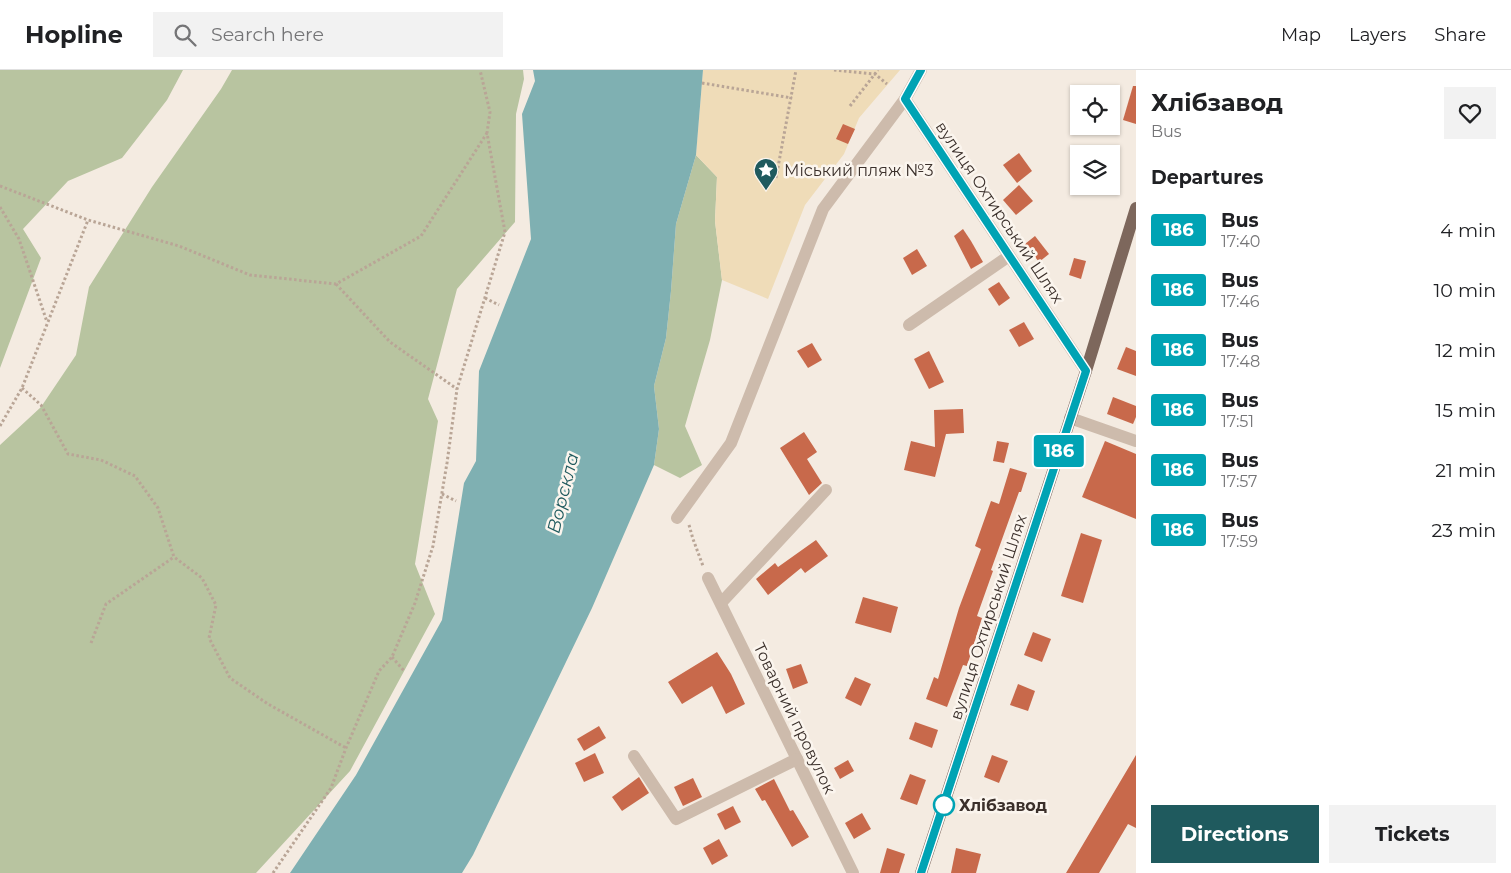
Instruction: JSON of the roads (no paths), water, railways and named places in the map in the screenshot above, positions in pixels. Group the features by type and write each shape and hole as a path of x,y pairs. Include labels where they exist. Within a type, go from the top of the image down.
{"main road":[{"name":"вулиця Охтирський Шлях","path":"921,873 1133,230 1136,208"}],"street":[{"path":"677,518 731,443 823,209 905,99 921,70"},
{"name":"вулиця Охтирський Шлях","path":"905,99 1086,371"},
{"path":"909,325 1009,256"},
{"path":"1070,418 1136,441"},
{"path":"720,603 826,490"},
{"name":"Товарний провулок","path":"708,578 853,873"},
{"path":"634,756 676,819 797,758"}],"water":[{"name":"Ворскла","path":"533,70 703,70 696,155 676,224 666,338 654,386 659,429 654,465 592,608 473,855 462,873 290,873 356,775 442,620 464,483 476,461 479,371 531,239 522,114 535,81"}],"place":[{"name":"Міський пляж №3","path":"766,191"},
{"name":"Хлібзавод","path":"944,805"}]}
